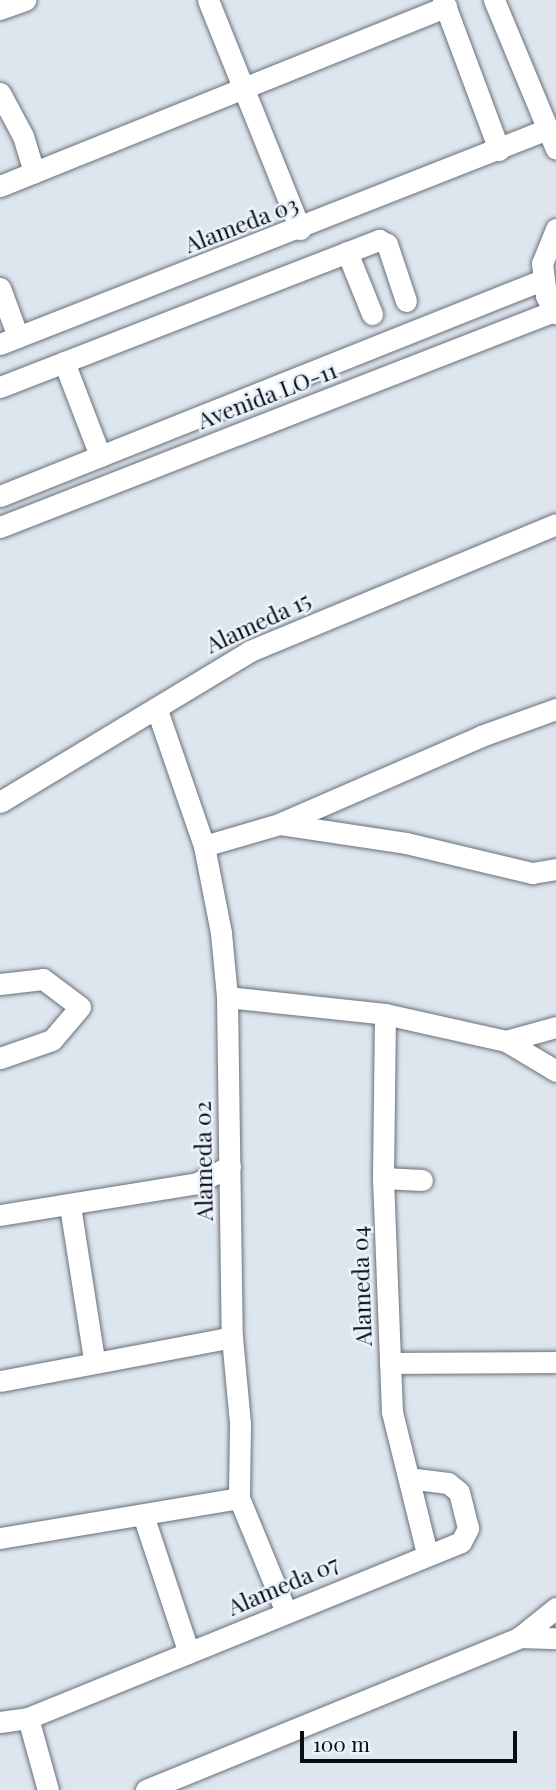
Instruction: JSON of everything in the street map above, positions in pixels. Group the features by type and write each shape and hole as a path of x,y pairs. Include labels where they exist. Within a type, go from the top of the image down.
{"street":[{"path":"0,9 25,0"},
{"path":"208,0 246,87 300,229"},
{"path":"494,0 550,139"},
{"path":"0,186 444,4 499,150"},
{"path":"0,93 23,136 34,172"},
{"name":"Alameda 03","path":"9,341 499,150 550,139"},
{"path":"555,312 542,280 546,248 556,229"},
{"path":"0,387 373,242 387,244 406,301"},
{"path":"347,252 372,314"},
{"name":"Avenida LO-11","path":"0,496 542,280"},
{"path":"159,283 175,319"},
{"path":"0,288 9,341"},
{"name":"Avenida LO-11","path":"0,527 555,312"},
{"path":"64,362 100,456"},
{"name":"Alameda 15","path":"0,802 158,710 187,687 250,651 556,524"},
{"path":"204,846 279,824 481,736 556,709"},
{"name":"Alameda 02","path":"158,710 204,846 221,933 227,997 232,1337 240,1424 239,1498 286,1612"},
{"path":"279,824 406,843 532,873 556,869"},
{"path":"0,984 43,979 80,1007 51,1040 0,1058"},
{"path":"227,997 385,1014 506,1041 556,1071"},
{"name":"Alameda 04","path":"385,1014 383,1178 392,1412 427,1553"},
{"path":"506,1041 556,1027"},
{"path":"0,1215 70,1206 197,1183 230,1166"},
{"path":"383,1178 422,1180"},
{"path":"70,1206 94,1360"},
{"path":"0,1381 94,1360 232,1337"},
{"path":"390,1363 556,1362"},
{"name":"Alameda 07","path":"0,1722 27,1718 467,1536 459,1492 448,1483 409,1478"},
{"path":"0,1538 239,1498"},
{"path":"143,1515 189,1653"},
{"path":"146,1790 520,1637 556,1608"},
{"path":"520,1637 556,1638"},
{"path":"27,1718 48,1790"}]}
